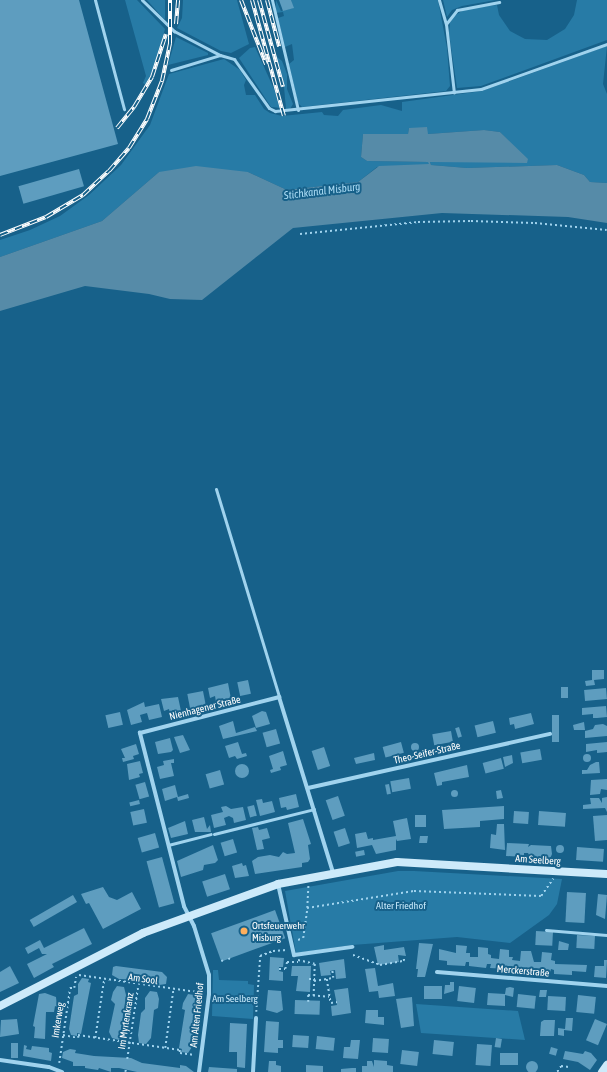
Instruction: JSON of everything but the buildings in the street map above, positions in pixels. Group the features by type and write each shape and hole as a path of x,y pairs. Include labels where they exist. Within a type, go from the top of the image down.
{"street":[{"path":"279,697 333,873"},
{"name":"Nienhagener Straße","path":"190,915 184,906 140,733 279,697"},
{"name":"Theo-Seifer-Straße","path":"308,788 550,734"},
{"name":"Am Seelberg","path":"0,1006 130,939 190,915 278,884 386,863 408,862 607,874"},
{"path":"278,884 294,955 352,947"},
{"name":"Am Alten Friedhof","path":"190,915 204,954 209,975 209,994 199,1072"},
{"name":"Merckerstraße","path":"437,972 607,986"},
{"path":"253,1072 256,1018"},
{"path":"0,1060 49,1067 60,1072"},
{"path":"602,1072 607,1065"}],"lane":[{"path":"96,0 124,109"},
{"path":"142,0 174,31 220,55 229,56 238,63 269,108 283,112 482,89 607,44"},
{"path":"272,0 298,110"},
{"path":"439,0 446,24 454,93"},
{"path":"446,24 458,10 499,2"},
{"path":"170,70 220,55"},
{"path":"216,489 279,697"},
{"path":"168,845 314,809"},
{"path":"546,930 607,934"}],"path":[{"path":"300,234 418,222 472,221 535,223 607,230"},
{"path":"307,908 414,891 541,896 556,871"},
{"path":"291,942 303,938 308,885"},
{"path":"256,1018 260,956 273,951 293,950"},
{"path":"297,954 298,962"},
{"path":"353,955 380,965 403,961 404,958"},
{"path":"279,969 285,969 286,962 315,964 314,996"},
{"path":"309,979 315,980 334,978 332,970"},
{"name":"Am Sool","path":"76,974 138,986 209,994"},
{"name":"Imkerweg","path":"60,1072 63,1036 70,988 74,988 76,974"},
{"path":"95,1038 104,979"},
{"path":"327,979 331,1003 337,1002"},
{"name":"Im Myrtenkranz","path":"127,1059 138,986"},
{"path":"165,1048 173,991"},
{"path":"308,1002 308,995 330,997"},
{"path":"63,1036 95,1038 165,1048 201,1056"},
{"path":"557,1072 561,1066 569,1067"}],"green space":[{"path":"125,0 137,0 165,29 155,64 146,85 143,83 146,76"},
{"path":"147,0 165,0 165,19 163,18"},
{"path":"183,0 237,0 249,44 231,53 221,51 177,28 182,18"},
{"path":"276,0 281,11 293,8 291,0 438,0 447,48 450,86 446,91 302,107 298,103 289,64 294,60 292,44 285,47 278,18 284,16 283,12 276,13"},
{"path":"443,0 496,0 462,6 452,10 447,17"},
{"path":"577,0 607,0 607,40 481,86 457,88 449,33 450,22 454,16 465,9 497,5 499,15 510,31 525,39 547,40 565,29 574,15"},
{"path":"176,37 208,53 208,55 168,65"},
{"path":"607,46 603,84 607,94 607,183 590,182 584,175 557,165 467,168 431,165 430,162 502,162 525,158 500,132 484,130 428,134 409,128 408,134 363,134 361,157 367,161 429,162 429,165 377,167 358,182 287,190 248,172 159,172 102,221 0,257 0,240 30,230 60,216 89,195 121,165 150,125 169,74 224,59 240,70 246,80 244,85 246,95 255,95 264,109 270,113 282,116 322,112 324,115 338,116 343,110 381,105 402,111 402,102 482,91"},
{"path":"255,47 281,108 271,107 239,58 250,48"},
{"path":"276,56 282,61 287,74 287,89 293,104 290,109 286,109 284,87"},
{"name":"Alter Friedhof","path":"398,871 562,879 557,904 549,915 510,943 457,937 352,945 296,953 285,891"},
{"name":"Am Seelberg","path":"213,970 218,970 219,980 248,981 248,984 254,985 253,1019 212,1016"},
{"path":"416,1004 518,1011 525,1040 421,1033"}],"water":[{"name":"Stichkanal Misburg","path":"427,127 428,134 484,130 500,132 528,159 527,163 430,162 431,165 467,168 557,165 584,175 590,182 607,183 607,223 568,217 442,213 293,228 202,300 170,299 149,294 85,286 0,311 0,257 102,221 159,172 196,166 248,172 287,190 358,182 379,166 429,164 428,162 367,161 361,157 363,134 408,134 409,128"}],"railway":[{"path":"0,235 46,217 83,195 109,171 129,148 147,119 162,81 170,43 170,0"},
{"path":"176,24 178,0"},
{"path":"241,0 266,64"},
{"path":"252,0 284,116"},
{"path":"259,0 283,87"},
{"path":"267,0 279,46"},
{"path":"117,128 134,107 152,77 166,34"}],"place":[{"name":"Ortsfeuerwehr Misburg","path":"244,931"}]}
